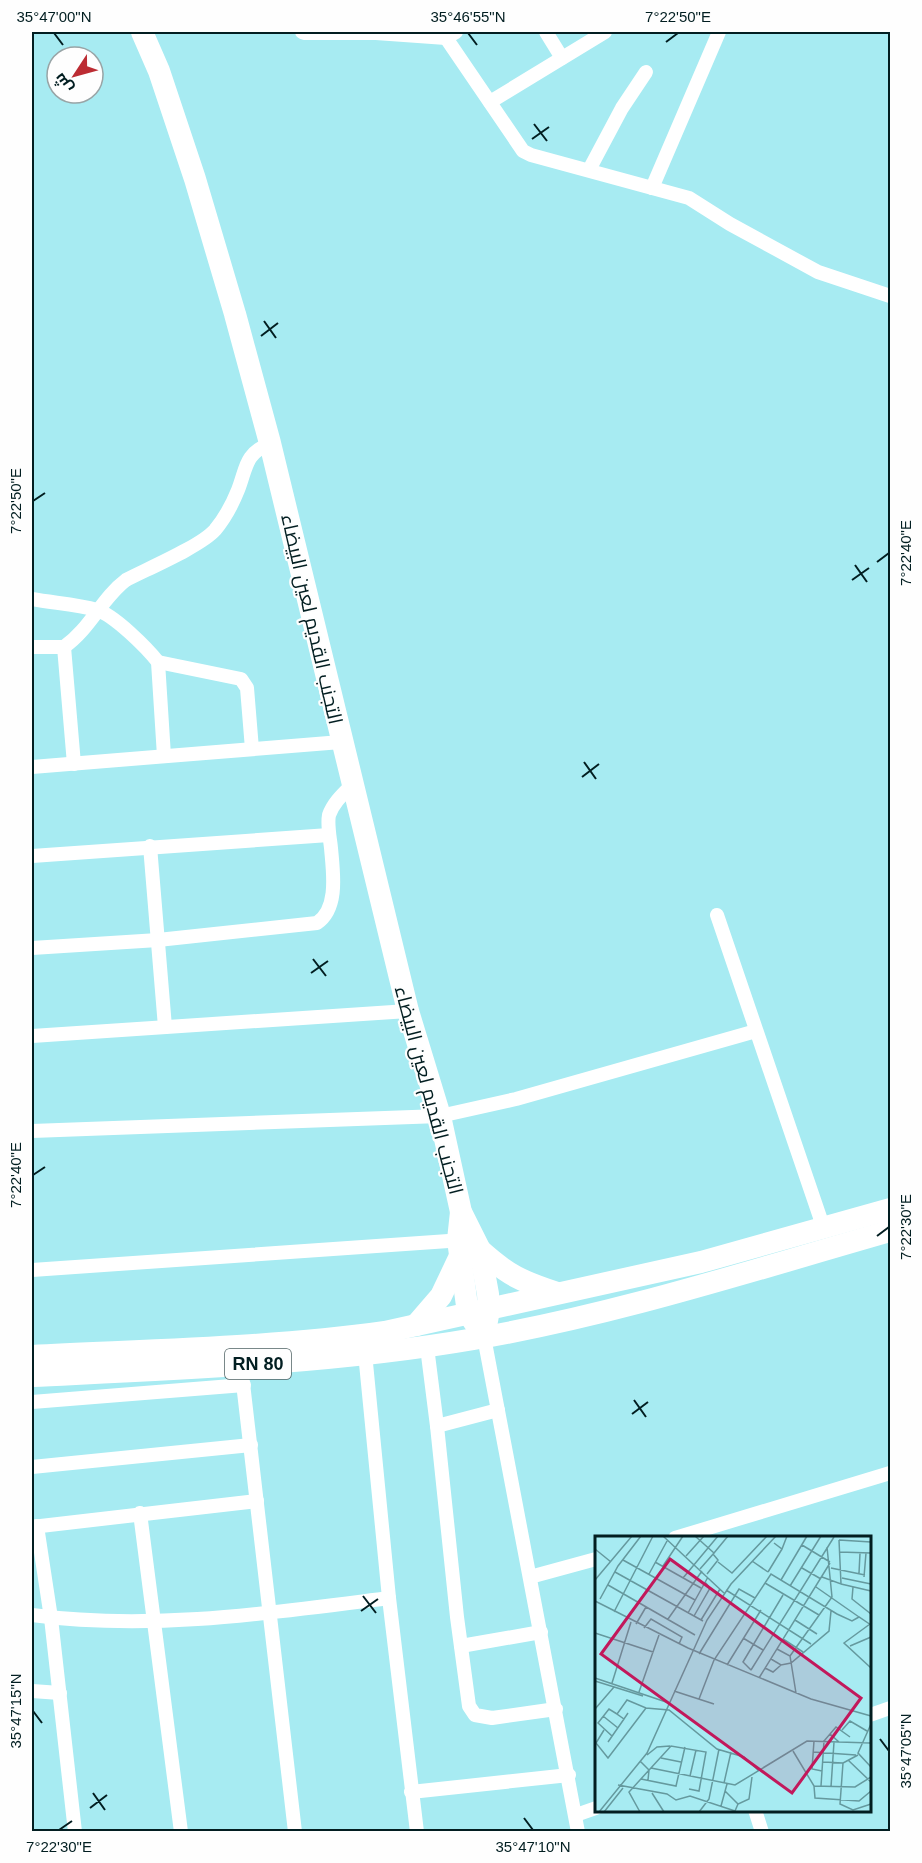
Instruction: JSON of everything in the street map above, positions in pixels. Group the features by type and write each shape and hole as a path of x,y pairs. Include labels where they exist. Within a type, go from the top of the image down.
{"main road":[{"name":"التجنب القديم لعين البيضاء","path":"142,32 159,71 195,178 236,314 270,443 408,1011 440,1116 468,1246"},
{"name":"RN 80","path":"32,1356 213,1347 356,1336 416,1325 701,1262 891,1209"},
{"name":"RN 80","path":"32,1377 101,1373 186,1379 243,1375 365,1353 427,1347 551,1324 635,1303 891,1231"},
{"path":"468,1246 507,1274 559,1293"},
{"path":"468,1246 488,1294 479,1311 484,1337"},
{"path":"416,1325 441,1296 468,1246"}],"street":[{"path":"302,32 448,34 523,151 689,198 730,224 818,272 891,296"},
{"path":"546,32 562,58"},
{"path":"490,102 605,32"},
{"path":"652,188 719,32"},
{"path":"589,170 622,108 646,72"},
{"path":"32,647 64,647 85,629 117,587 126,580 197,543 213,532 228,511 247,461 257,449 270,443"},
{"path":"32,599 100,610 133,635 158,662 241,679 248,688 252,749"},
{"path":"64,647 74,764"},
{"path":"158,662 164,756"},
{"path":"32,767 341,742"},
{"path":"32,948 158,940 317,923 329,910 332,890 329,816 338,799 352,785"},
{"path":"32,856 329,835"},
{"path":"150,846 165,1027"},
{"path":"717,915 824,1229"},
{"path":"32,1036 408,1011"},
{"path":"32,1131 440,1116 516,1099 756,1031"},
{"path":"32,1270 468,1246"},
{"path":"484,1337 578,1832"},
{"path":"427,1347 469,1706 475,1715 492,1718 556,1709"},
{"path":"365,1353 389,1598 417,1832"},
{"path":"101,1373 104,1397"},
{"path":"243,1375 295,1832"},
{"path":"32,1402 104,1397 186,1379"},
{"path":"437,1426 498,1410"},
{"path":"32,1467 251,1445"},
{"path":"682,1536 891,1473"},
{"path":"75,1832 51,1618 34,1526 257,1501"},
{"path":"140,1513 181,1832"},
{"path":"530,1577 595,1560"},
{"path":"32,1615 51,1618 153,1622 271,1613 389,1598"},
{"path":"461,1646 541,1632"},
{"path":"32,1691 60,1693"},
{"path":"871,1715 891,1708"},
{"path":"411,1792 568,1774"},
{"path":"576,1815 595,1809"},
{"path":"756,1812 762,1832"}]}
